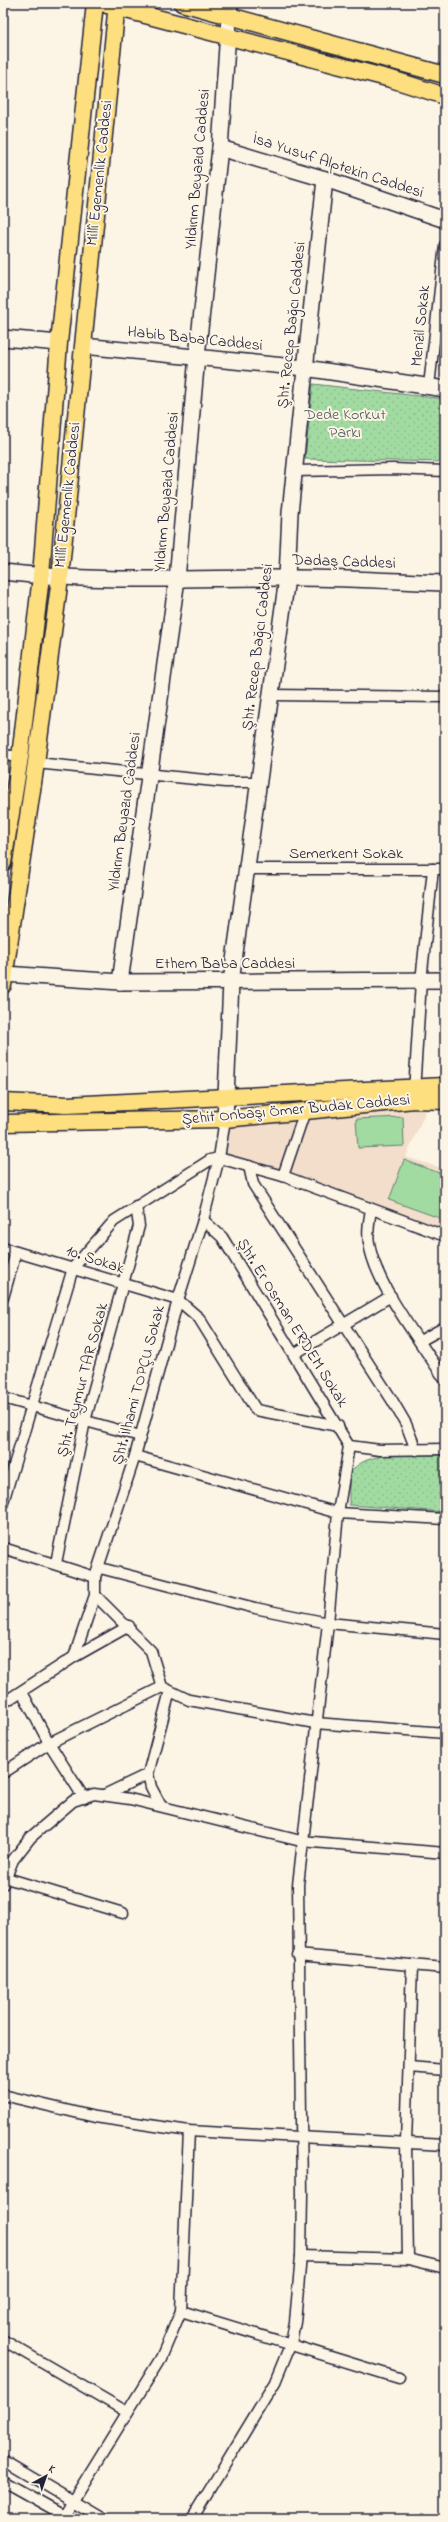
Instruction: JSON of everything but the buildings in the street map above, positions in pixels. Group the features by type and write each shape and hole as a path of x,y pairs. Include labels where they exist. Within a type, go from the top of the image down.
{"main road":[{"path":"95,3 117,5 227,36 391,79 445,96"},
{"name":"Millî Egemenlik Caddesi","path":"3,863 20,757 41,576 59,343 95,3"},
{"path":"182,3 229,9 445,76"},
{"name":"Millî Egemenlik Caddesi","path":"4,979 36,763 60,578 117,5"},
{"name":"Şehit Onbaşı Ömer Budak Caddesi","path":"3,1123 225,1119 305,1111 414,1093 445,1086"},
{"name":"Şehit Onbaşı Ömer Budak Caddesi","path":"3,1102 67,1105 227,1096 414,1093 445,1101"}],"street":[{"name":"Yıldırım Beyazıd Caddesi","path":"120,982 177,579 197,356 220,148 229,9"},
{"name":"İsa Yusuf Alptekin Caddesi","path":"220,148 325,179 445,220"},
{"name":"Şht. Recep Bağcı Caddesi","path":"225,1119 231,982 248,869 258,782 272,695 287,578 294,471 325,179"},
{"name":"Menzil Sokak","path":"430,386 445,245"},
{"path":"3,338 59,343"},
{"name":"Habib Baba Caddesi","path":"83,346 197,356 305,368 445,389"},
{"path":"294,471 393,469 445,471"},
{"name":"Dadaş Caddesi","path":"3,572 60,578 140,580 287,578 445,583"},
{"path":"272,695 445,697"},
{"path":"3,756 20,757"},
{"path":"36,763 149,775 258,782"},
{"name":"Semerkent Sokak","path":"248,869 445,870"},
{"path":"414,1093 421,981 433,869"},
{"name":"Ethem Baba Caddesi","path":"4,979 120,982 445,980"},
{"path":"283,1176 305,1111"},
{"name":"Şht. İlhami TOPÇU Sokak","path":"74,1657 95,1594 98,1572 135,1456 178,1300 203,1220 219,1158 225,1119"},
{"path":"3,1502 73,1268 104,1231 136,1206 210,1160 219,1158 283,1176 371,1210 445,1236"},
{"path":"249,1166 253,1184 406,1424 416,1450"},
{"name":"Şht. Teymur TAR Sokak","path":"56,1563 85,1421 139,1226 136,1206"},
{"path":"371,1210 368,1227 372,1256 391,1296 445,1380"},
{"name":"Şht. Er Osman ERDEM Sokak","path":"203,1220 222,1237 349,1446"},
{"name":"10. Sokak","path":"3,1248 73,1268 123,1285 178,1300"},
{"path":"3,1298 16,1252"},
{"path":"294,1354 391,1296"},
{"path":"178,1300 199,1318 256,1410 338,1426"},
{"path":"420,1341 445,1327"},
{"path":"3,1398 140,1436"},
{"path":"192,2519 275,2382 290,2343 295,2322 301,2256 301,2136 297,1955 298,1885 301,1841 328,1624 338,1513 349,1446 380,1450 445,1449"},
{"path":"135,1456 338,1513 445,1519"},
{"path":"3,1548 56,1563 328,1624 445,1634"},
{"path":"95,1594 129,1626 151,1651 166,1689 148,1774 151,1786 161,1806"},
{"path":"3,1703 74,1657 129,1626"},
{"path":"166,1689 189,1700 315,1722 445,1733"},
{"path":"3,1774 49,1743 166,1689"},
{"path":"22,1692 49,1743 84,1798"},
{"path":"104,1795 148,1774"},
{"path":"124,1913 4,1879 13,1860 31,1837 73,1801 94,1794 161,1806 301,1841 445,1853"},
{"path":"297,1955 445,1968"},
{"path":"408,2259 406,2143 412,1965"},
{"path":"409,2067 445,2070"},
{"path":"3,2095 95,2117 189,2131 445,2145"},
{"path":"3,2481 67,2517 72,2501 167,2347 182,2311 189,2131"},
{"path":"301,2256 408,2259 445,2268"},
{"path":"182,2311 290,2343 399,2378"},
{"path":"3,2340 127,2412"},
{"path":"3,2460 103,2519"}],"shaded area":[{"path":"445,315 445,371 439,370"},
{"path":"430,1101 406,1157 445,1169 445,1236 219,1158 225,1119"}],"green space":[{"name":"Dede Korkut Parkı","path":"313,384 445,399 445,462 305,459"},
{"path":"403,1117 404,1146 358,1148 356,1119"},
{"path":"404,1160 445,1175 445,1220 389,1200"},
{"path":"407,1454 445,1455 445,1512 349,1505 349,1475 356,1466 367,1460 392,1455"}]}
